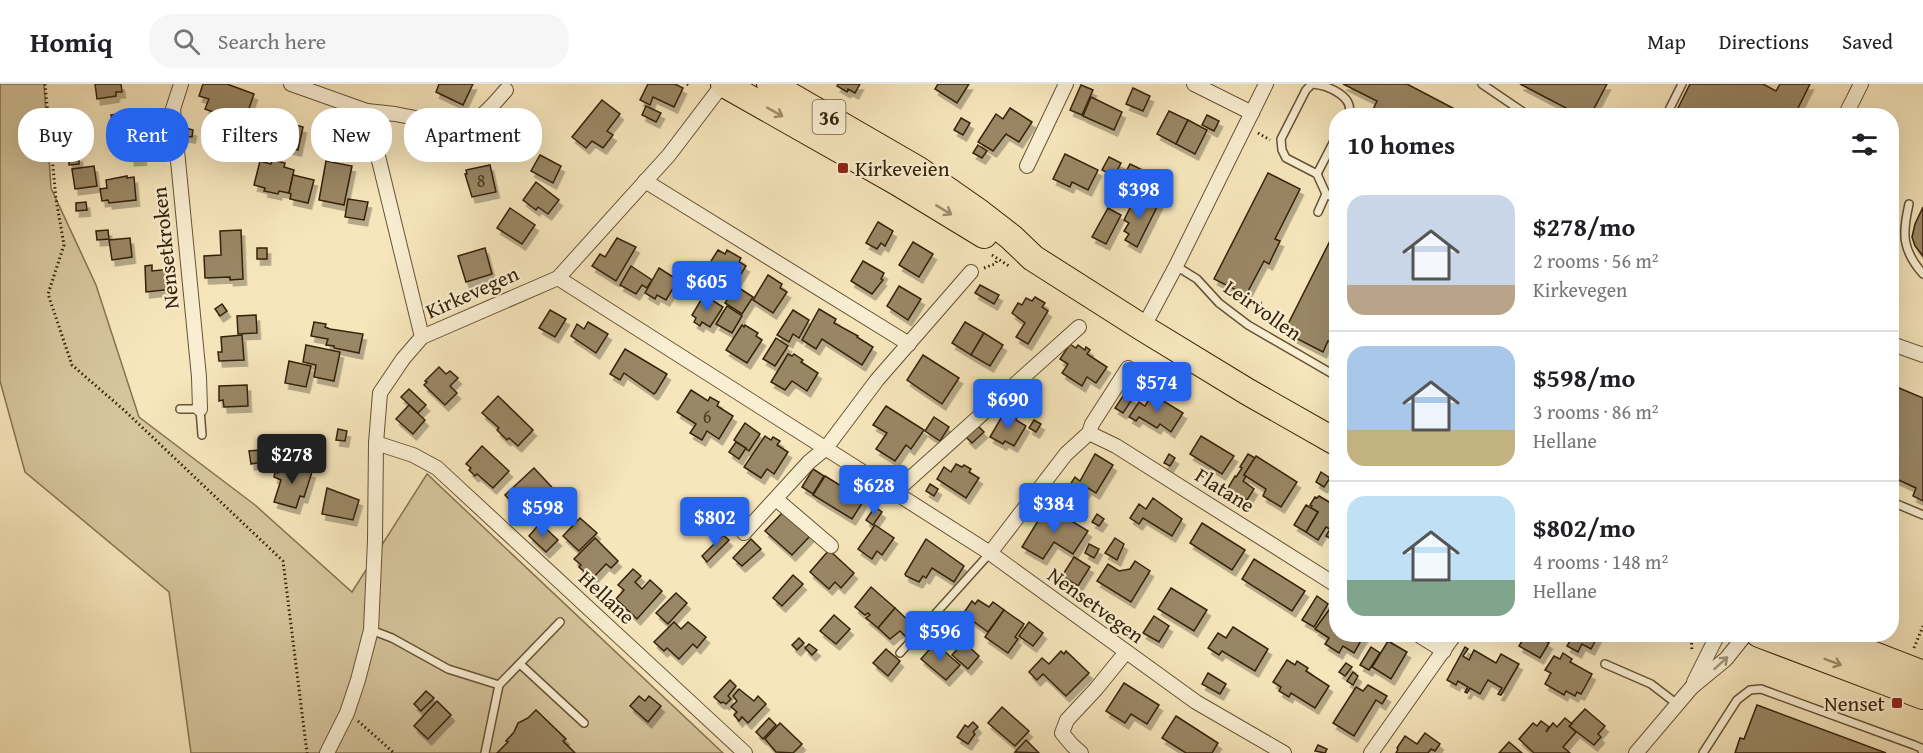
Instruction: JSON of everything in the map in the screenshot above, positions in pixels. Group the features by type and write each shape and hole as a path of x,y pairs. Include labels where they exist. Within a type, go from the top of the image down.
{"highway":[{"name":"36","path":"724,84 897,182 1006,248 1033,258"},
{"name":"36","path":"770,84 917,169 988,219 1033,258 1248,392 1329,438"},
{"path":"1780,642 1923,696"},
{"path":"1841,642 1923,674"}],"street":[{"name":"Nensetkroken","path":"181,84 173,110 199,377 200,409"},
{"path":"291,84 329,90 362,108"},
{"name":"Kirkevegen","path":"327,753 347,713 370,630 375,540 376,443 380,393 403,359 422,337 558,278 669,155 724,84"},
{"path":"1027,166 1066,84"},
{"path":"1194,84 1252,113"},
{"path":"1143,328 1266,84"},
{"path":"1849,108 1861,84"},
{"path":"392,114 462,128 488,110 506,90"},
{"path":"379,162 422,337"},
{"path":"645,181 909,344"},
{"path":"744,533 809,462 826,448 877,380 971,272"},
{"name":"Nensetvegen","path":"558,278 990,553 1196,702 1284,753"},
{"path":"895,492 1078,327"},
{"path":"1899,346 1923,355"},
{"path":"990,553 1066,454 1089,433 1092,424 1128,368"},
{"name":"Flatane","path":"1089,433 1116,446 1329,581"},
{"name":"Hellane","path":"376,443 413,455 437,468 745,753"},
{"path":"776,499 831,546"},
{"path":"1430,642 1444,651"},
{"path":"1371,753 1450,642"},
{"path":"1692,687 1714,642"},
{"path":"1636,753 1692,687 1726,659 1740,642"},
{"path":"1081,753 1062,733 1067,720 1126,652"}],"lane":[{"path":"1329,196 1326,194 1317,174 1286,158 1281,139 1306,90 1312,84 1320,84 1346,98 1350,103 1350,108"},
{"path":"1482,84 1517,108"},
{"path":"1670,108 1682,84"},
{"path":"1317,174 1329,151"},
{"path":"1318,212 1326,194"},
{"path":"1910,204 1904,235 1907,251 1923,274"},
{"name":"Leirvollen","path":"1176,266 1197,279 1219,303 1248,325 1329,372"},
{"path":"180,409 200,409 202,435"},
{"path":"1899,505 1923,514"},
{"path":"900,653 990,553"},
{"path":"484,753 500,685 560,622"},
{"path":"370,630 392,638 448,669 500,685"},
{"path":"520,664 584,723"},
{"path":"1605,664 1651,684 1677,705"},
{"path":"1703,753 1737,699 1750,690 1761,689 1914,745 1921,748 1923,753"}],"path":[{"path":"45,84 56,199 64,245 48,294 72,365 126,411 283,561 307,753"},
{"path":"1245,126 1281,146"},
{"path":"1242,308 1262,303"},
{"path":"1913,649 1923,626"},
{"path":"347,713 394,753"}],"shaded area":[{"path":"0,84 44,84 46,108 18,108 18,162 49,162 51,188 96,285 139,417 255,505 352,592 427,474 723,753 191,753 169,592 25,472 0,381"}],"building":[{"path":"95,84 121,84 122,92 116,92 116,96 97,99"},
{"path":"203,84 227,84 254,94 249,108 205,108 209,99 199,96"},
{"path":"439,84 473,84 463,105 436,92"},
{"path":"648,84 675,84 683,88 674,107 653,97 650,105 640,100"},
{"path":"838,84 860,84 855,93 848,89 847,92 837,86"},
{"path":"938,84 969,84 957,103 935,89"},
{"path":"1343,84 1407,84 1453,108 1374,108 1377,101"},
{"path":"1520,84 1607,84 1594,108 1566,108"},
{"path":"1690,84 1763,84 1776,91 1780,84 1810,84 1798,108 1678,108"},
{"path":"1081,85 1093,90 1082,115 1070,110"},
{"path":"1133,88 1150,96 1143,111 1126,104"},
{"path":"1091,97 1122,112 1114,130 1083,116"},
{"path":"602,100 620,114 607,131 613,135 603,148 592,141 586,148 572,137"},
{"path":"646,106 661,113 656,122 642,115"},
{"path":"1010,108 1032,122 1019,142 1006,134 993,151 978,142 996,114 1003,119"},
{"path":"1169,111 1188,120 1176,144 1157,134"},
{"path":"1207,115 1219,121 1214,131 1202,125"},
{"path":"961,118 970,123 963,135 954,130"},
{"path":"1188,120 1207,130 1195,154 1176,144"},
{"path":"299,126 303,127 299,145"},
{"path":"189,129 193,130 192,137 189,137"},
{"path":"978,145 987,151 982,158 973,153"},
{"path":"1065,154 1098,170 1088,190 1072,182 1070,187 1053,179"},
{"path":"542,156 561,166 553,183 531,171 536,162 542,162"},
{"path":"1109,157 1121,163 1114,176 1102,170"},
{"path":"69,162 79,162 79,164 69,165"},
{"path":"260,162 271,164 272,162 285,163 284,167 294,170 289,193 279,191 278,194 264,191 265,188 254,185"},
{"path":"326,162 352,166 344,205 319,200"},
{"path":"1130,164 1151,174 1142,192 1121,181"},
{"path":"490,165 496,192 472,197 465,174 467,174 466,170"},
{"path":"94,166 97,186 75,189 72,169"},
{"path":"1268,173 1300,189 1275,239 1280,241 1269,264 1264,261 1246,295 1214,279"},
{"path":"293,175 314,180 308,203 290,199"},
{"path":"127,176 127,178 134,177 136,200 109,203 108,200 102,201 100,189 107,188 106,180"},
{"path":"536,182 559,200 548,214 538,207 536,210 523,200"},
{"path":"1147,196 1159,203 1137,247 1125,240 1129,234 1124,231 1129,223 1124,220 1133,202 1142,206"},
{"path":"348,199 368,202 364,220 345,217"},
{"path":"86,202 87,210 76,211 76,203"},
{"path":"1923,207 1923,256 1915,246 1912,237"},
{"path":"510,208 535,225 522,244 497,228"},
{"path":"1108,208 1121,215 1106,244 1092,237"},
{"path":"878,222 893,231 885,246 881,243 877,249 866,243"},
{"path":"108,230 109,239 97,240 96,231"},
{"path":"241,230 243,279 205,278 204,256 221,255 220,231"},
{"path":"130,238 132,257 112,260 109,240"},
{"path":"617,238 636,247 616,281 592,266 600,254 605,257"},
{"path":"913,242 933,254 919,277 899,265"},
{"path":"1329,243 1329,342 1323,352 1284,332"},
{"path":"257,248 267,248 267,259 257,259"},
{"path":"485,248 492,274 466,282 458,256"},
{"path":"718,250 725,254 727,250 741,258 739,262 746,266 733,287 706,269"},
{"path":"863,261 884,273 881,279 883,280 872,294 851,281"},
{"path":"152,265 152,271 171,269 173,289 146,292 145,266"},
{"path":"631,266 652,280 647,288 642,285 636,294 620,285"},
{"path":"659,268 678,280 666,300 657,295 655,299 645,293"},
{"path":"768,275 782,284 780,288 787,292 773,313 753,300"},
{"path":"980,285 999,295 994,304 975,293"},
{"path":"736,286 753,297 742,314 725,303"},
{"path":"899,286 921,299 908,320 887,306"},
{"path":"704,295 723,307 710,327 702,322 700,326 694,322 696,318 692,315"},
{"path":"1035,297 1045,303 1042,307 1048,311 1028,344 1016,337 1025,323 1012,313 1018,303 1022,305 1026,298 1032,301"},
{"path":"222,304 227,311 220,316 215,309"},
{"path":"727,306 742,316 732,333 716,324"},
{"path":"819,309 836,319 834,323 873,347 862,365 822,339 816,349 802,340"},
{"path":"550,310 566,319 555,337 539,328"},
{"path":"793,310 809,320 799,338 793,334 789,342 777,335"},
{"path":"256,315 257,333 238,334 237,316"},
{"path":"314,322 326,324 325,327 330,329 363,334 359,353 334,348 334,346 326,345 328,339 311,336"},
{"path":"588,322 608,334 596,353 571,336 577,324 584,329"},
{"path":"965,322 984,333 971,355 952,343"},
{"path":"742,325 758,333 756,336 762,340 747,363 726,350"},
{"path":"984,333 1003,345 990,366 971,355"},
{"path":"242,335 244,360 219,361 218,352 222,352 221,337"},
{"path":"776,338 788,346 775,366 763,359"},
{"path":"1070,344 1076,348 1078,345 1085,350 1086,347 1090,350 1087,354 1107,367 1096,383 1087,377 1082,386 1062,373 1068,364 1060,359"},
{"path":"306,345 340,352 334,381 314,377 316,365 303,362"},
{"path":"625,349 667,374 654,394 624,373 620,380 610,374"},
{"path":"788,354 792,356 794,354 803,360 801,362 818,373 807,391 792,381 785,390 771,382"},
{"path":"923,355 959,378 942,404 907,380"},
{"path":"289,361 311,366 306,387 285,383"},
{"path":"439,367 446,374 450,371 458,378 450,386 457,393 445,405 424,385"},
{"path":"247,385 248,406 224,407 223,400 219,401 219,386"},
{"path":"1899,388 1923,398 1923,501 1913,496 1916,488 1899,480"},
{"path":"409,389 426,405 418,413 401,397"},
{"path":"691,390 708,401 710,397 719,402 717,406 733,416 719,439 707,431 702,440 690,433 696,424 677,412"},
{"path":"1125,393 1133,398 1123,413 1115,408"},
{"path":"1152,394 1183,413 1171,432 1160,424 1157,428 1139,417 1136,421 1129,417 1139,402 1145,406"},
{"path":"498,396 533,430 518,446 509,438 507,440 497,430 499,428 482,413"},
{"path":"409,405 425,420 413,434 396,419"},
{"path":"886,406 924,430 911,449 906,445 895,461 876,449 887,433 873,425"},
{"path":"1004,413 1009,417 1011,414 1017,417 1016,420 1026,426 1014,446 1005,441 1003,444 990,437"},
{"path":"934,417 949,427 940,441 925,431"},
{"path":"1034,420 1041,424 1036,432 1029,428"},
{"path":"745,423 760,434 749,451 734,440"},
{"path":"978,426 984,432 972,443 966,437"},
{"path":"338,429 347,431 345,441 336,440"},
{"path":"765,436 771,440 773,437 780,441 777,445 788,452 774,474 767,469 761,478 744,467"},
{"path":"1201,436 1234,456 1222,474 1190,454"},
{"path":"736,442 746,448 739,459 729,452"},
{"path":"482,446 509,471 493,488 477,474 475,476 466,464"},
{"path":"260,450 262,462 251,464 249,451"},
{"path":"1095,454 1113,465 1096,493 1088,488 1081,498 1067,489 1075,477 1080,481"},
{"path":"1169,454 1175,458 1170,466 1164,463"},
{"path":"1248,454 1255,458 1244,475 1246,476 1243,481 1254,489 1247,500 1241,496 1237,503 1224,495 1242,468 1240,467"},
{"path":"1256,456 1297,482 1281,507 1263,496 1266,489 1244,475"},
{"path":"281,463 312,472 304,497 300,496 296,508 274,502 281,480 274,477"},
{"path":"956,464 971,469 969,472 979,478 966,498 937,479 944,467 951,472"},
{"path":"534,468 560,496 549,506 533,491 515,506 505,495"},
{"path":"813,469 824,476 813,494 802,487"},
{"path":"1321,472 1329,477 1324,487 1316,482"},
{"path":"825,476 864,500 852,519 813,495"},
{"path":"930,484 938,489 934,496 926,491"},
{"path":"327,488 359,500 353,520 322,514"},
{"path":"1319,496 1329,502 1329,528 1326,527 1318,540 1306,532 1318,512 1310,505 1315,497"},
{"path":"1153,498 1182,519 1172,536 1143,518 1139,524 1130,518 1139,504 1146,509"},
{"path":"726,500 734,508 727,516 718,508"},
{"path":"1306,505 1318,512 1306,532 1294,525"},
{"path":"1047,506 1088,531 1073,554 1054,542 1043,559 1022,547"},
{"path":"875,507 882,512 873,525 866,520"},
{"path":"783,512 810,536 792,555 765,531"},
{"path":"1097,514 1104,519 1099,526 1092,522"},
{"path":"580,518 597,533 579,551 563,536"},
{"path":"540,523 558,540 546,552 529,536"},
{"path":"1202,523 1245,550 1232,570 1190,543"},
{"path":"875,525 894,538 882,555 877,551 872,559 858,549"},
{"path":"723,535 729,540 707,562 702,556"},
{"path":"595,538 618,561 611,568 606,564 592,579 574,559"},
{"path":"1115,538 1124,544 1117,560 1105,553"},
{"path":"751,539 761,549 742,566 733,558"},
{"path":"926,539 964,566 954,582 932,568 926,578 923,576 919,582 906,576 905,574"},
{"path":"1089,544 1099,549 1094,558 1085,553"},
{"path":"829,550 854,573 841,588 835,582 829,589 810,572"},
{"path":"1074,557 1090,567 1078,586 1062,576"},
{"path":"1254,559 1305,591 1292,611 1242,579"},
{"path":"1135,561 1150,571 1131,602 1097,581 1108,564 1119,571 1130,569"},
{"path":"633,569 641,576 635,582 642,589 650,580 662,591 637,619 616,599 624,590 618,585"},
{"path":"793,575 803,584 782,606 773,598"},
{"path":"871,587 895,608 878,628 866,618 870,615 868,613 865,615 855,607"},
{"path":"1171,588 1207,610 1194,631 1158,609"},
{"path":"676,593 687,603 668,624 656,613"},
{"path":"1317,596 1328,604 1314,627 1302,620"},
{"path":"978,600 989,607 993,602 1004,610 988,632 966,616 969,613 965,611 972,601 975,604"},
{"path":"895,608 915,627 906,637 900,631 890,639 878,628"},
{"path":"1004,610 1024,624 1015,637 1018,639 1008,653 985,637"},
{"path":"1329,610 1329,638 1315,629"},
{"path":"834,615 850,629 836,644 820,631"},
{"path":"1154,616 1169,626 1159,642 1143,633"},
{"path":"674,622 681,629 688,622 706,637 697,648 693,644 679,659 667,648 664,651 654,642"},
{"path":"1029,622 1043,633 1033,646 1019,636"},
{"path":"1233,627 1268,649 1255,671 1222,651 1219,655 1208,648 1218,633 1226,638"},
{"path":"799,638 804,643 797,650 792,645"},
{"path":"1329,638 1329,642 1360,642 1354,653 1343,646 1339,653 1325,644"},
{"path":"964,642 979,656 968,669 952,655"},
{"path":"1387,642 1407,652 1391,679 1372,667"},
{"path":"1521,642 1549,643 1540,658 1519,646"},
{"path":"1569,642 1595,642 1591,649 1582,644 1578,652 1567,646"},
{"path":"935,643 960,665 946,680 921,659"},
{"path":"809,644 817,650 812,655 805,648"},
{"path":"1371,647 1380,653 1369,670 1360,665"},
{"path":"1465,647 1468,649 1463,656 1469,660 1474,650 1496,663 1501,654 1519,664 1501,695 1498,694 1502,688 1488,680 1480,694 1470,688 1467,693 1465,692 1468,687 1458,681 1456,685 1447,680"},
{"path":"886,649 900,661 888,676 873,663"},
{"path":"1061,651 1064,654 1066,651 1089,673 1066,696 1043,674 1037,680 1029,672 1042,658 1049,664"},
{"path":"1563,653 1572,659 1570,662 1592,674 1581,694 1577,692 1575,696 1566,691 1564,695 1545,684 1551,673 1545,670 1554,656 1560,659"},
{"path":"1287,660 1295,665 1297,661 1308,668 1306,671 1329,686 1315,708 1291,693 1289,697 1279,691 1281,687 1273,682"},
{"path":"1346,663 1352,667 1345,676 1339,672"},
{"path":"1353,672 1358,676 1353,685 1347,681"},
{"path":"1208,673 1226,684 1220,694 1202,684"},
{"path":"730,680 736,686 728,696 731,699 726,704 721,703 714,697"},
{"path":"1124,683 1159,705 1147,724 1131,714 1125,723 1106,711"},
{"path":"1368,685 1387,696 1382,704 1376,700 1354,736 1333,723 1356,687 1363,691"},
{"path":"739,689 754,701 758,696 766,704 748,723 742,717 739,721 734,715 737,712 731,707 737,701 733,696"},
{"path":"426,691 434,698 421,711 414,704"},
{"path":"639,696 645,701 649,696 661,706 648,722 630,706"},
{"path":"437,701 451,715 428,739 414,726"},
{"path":"1757,705 1886,753 1735,753 1740,738 1744,739"},
{"path":"1002,707 1029,731 1015,746 988,723"},
{"path":"1585,709 1605,726 1598,734 1601,737 1594,745 1569,726"},
{"path":"536,710 566,739 563,741 575,753 497,753 508,742 506,741 518,723 528,718"},
{"path":"1176,716 1218,743 1212,753 1186,753 1162,738"},
{"path":"769,718 776,725 763,739 756,732"},
{"path":"1565,718 1576,732 1563,747 1570,753 1534,753 1519,739 1533,723 1537,726 1541,721 1549,727 1546,732 1553,723 1557,727"},
{"path":"973,722 978,727 968,744 957,737 965,725 968,727"},
{"path":"780,723 802,744 793,753 776,752 765,739"},
{"path":"1425,733 1440,744 1435,751 1431,749 1428,753 1396,753 1405,736 1417,744"},
{"path":"1026,740 1039,753 1015,752"},
{"path":"1509,742 1522,753 1499,753"},
{"path":"1318,745 1327,749 1325,753 1315,751"}],"place":[{"name":"Kirkeveien","path":"843,168"},
{"name":"Nenset","path":"1897,703"}]}
